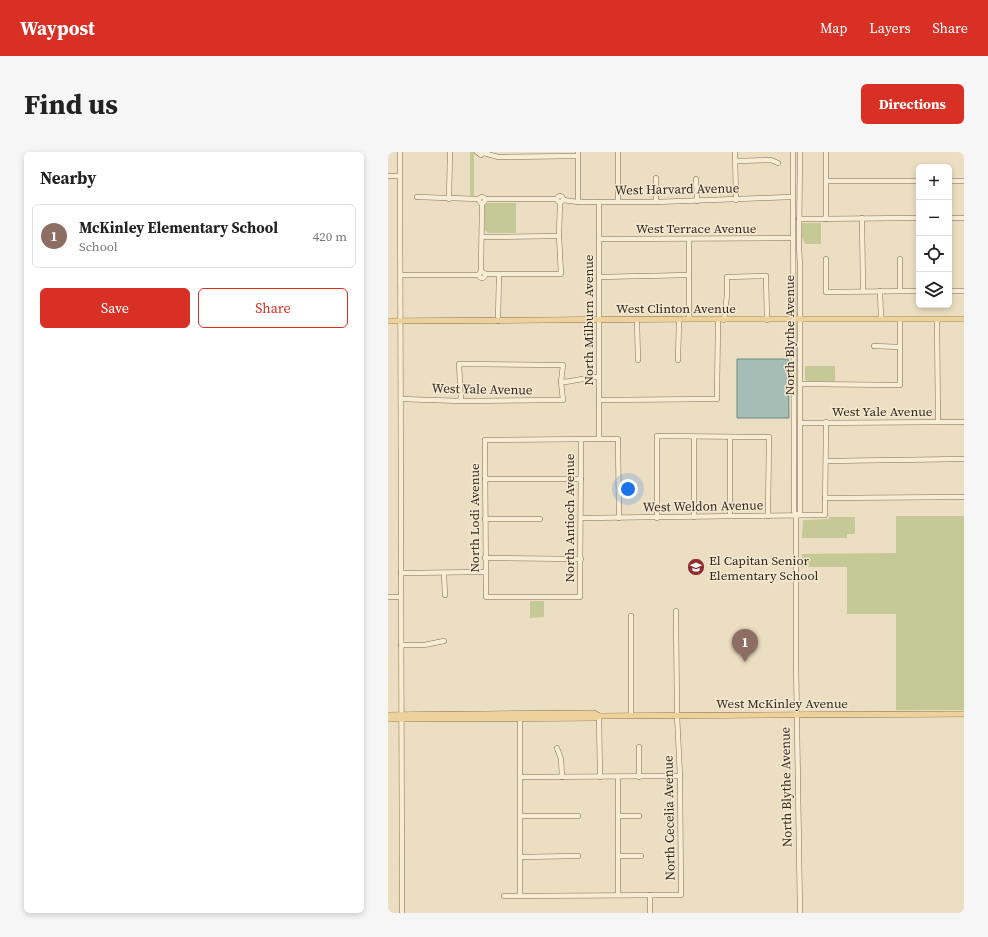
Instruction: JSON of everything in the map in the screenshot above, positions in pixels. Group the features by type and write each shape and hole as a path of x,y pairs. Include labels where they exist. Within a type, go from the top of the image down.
{"main road":[{"name":"West Clinton Avenue","path":"388,321 689,319 964,320"},
{"name":"West McKinley Avenue","path":"388,719 402,717 594,713 599,716"},
{"name":"West McKinley Avenue","path":"388,715 402,717 520,719 677,715 964,714"}],"street":[{"path":"400,152 402,913"},
{"path":"449,199 450,152"},
{"path":"477,152 480,155 484,153 498,157 578,154 578,202"},
{"path":"618,152 618,202"},
{"path":"735,152 736,200"},
{"name":"North Blythe Avenue","path":"793,152 792,238 794,511 796,516 795,623 800,913"},
{"name":"North Blythe Avenue","path":"796,516 800,512 800,152"},
{"path":"826,152 826,219"},
{"path":"736,161 772,160 778,163"},
{"path":"388,176 400,176"},
{"path":"656,178 656,202"},
{"path":"696,179 697,201"},
{"path":"827,181 916,181"},
{"path":"952,181 964,181"},
{"name":"West Harvard Avenue","path":"417,197 482,200 560,200 578,202 656,202 792,197"},
{"path":"482,200 482,274"},
{"path":"401,275 561,274 560,200"},
{"name":"North Milburn Avenue","path":"599,202 599,439"},
{"path":"862,218 863,291"},
{"path":"799,219 916,218"},
{"path":"952,218 964,218"},
{"path":"482,237 560,236"},
{"name":"West Terrace Avenue","path":"599,240 792,238"},
{"path":"689,239 689,319"},
{"path":"826,259 826,292 916,291"},
{"path":"900,259 900,291"},
{"path":"498,321 499,274"},
{"path":"599,277 689,276"},
{"path":"724,320 727,295 727,277 766,276 767,320"},
{"path":"880,291 881,319"},
{"path":"952,291 964,291"},
{"path":"800,384 900,385 900,319"},
{"path":"937,319 938,422"},
{"path":"637,320 638,360"},
{"path":"678,360 679,320"},
{"path":"598,400 717,398 718,320"},
{"path":"874,346 900,347"},
{"path":"461,401 459,364 563,365 561,382 573,381 588,377 598,377"},
{"name":"West Yale Avenue","path":"401,399 461,401 563,400 561,382"},
{"path":"826,422 825,498 964,497"},
{"name":"West Yale Avenue","path":"800,423 964,422"},
{"path":"657,518 657,436 769,437 768,516"},
{"path":"694,437 694,517"},
{"path":"730,437 730,516"},
{"path":"580,439 618,439 619,518"},
{"name":"North Lodi Avenue","path":"486,597 485,440 580,439"},
{"name":"North Antioch Avenue","path":"486,597 580,597 580,439"},
{"path":"826,461 964,459"},
{"path":"485,479 581,479"},
{"name":"West Weldon Avenue","path":"581,518 825,515 825,498"},
{"path":"486,519 540,519"},
{"path":"485,558 581,559"},
{"path":"401,573 485,572"},
{"path":"444,573 445,595"},
{"path":"388,597 401,597"},
{"name":"North Cecelia Avenue","path":"504,896 681,895 676,611"},
{"path":"631,616 631,716"},
{"path":"402,646 424,645 444,641"},
{"path":"599,716 600,777"},
{"path":"520,719 520,895"},
{"path":"639,747 639,777"},
{"path":"557,748 562,759 562,777"},
{"path":"520,777 680,776"},
{"path":"618,777 618,895"},
{"path":"520,816 578,816"},
{"path":"618,816 639,816"},
{"path":"520,857 578,856"},
{"path":"618,856 641,856"},
{"path":"650,895 650,913"}],"green space":[{"path":"470,152 474,152 474,196 470,196"},
{"path":"488,203 516,203 516,233 488,233 485,230 485,205"},
{"path":"802,223 821,223 821,244 805,244 802,237"},
{"path":"805,366 835,366 835,381 807,381 805,379"},
{"path":"896,516 964,516 964,710 896,710 896,614 847,614 847,567 801,567 802,554 896,553"},
{"path":"829,517 855,517 855,534 847,534 847,538 802,538 803,520 829,519"},
{"path":"530,601 544,601 544,617 530,618"}],"water":[{"path":"737,359 788,359 789,418 737,418"}],"place":[{"name":"El Capitan Senior Elementary School","path":"696,567"},
{"name":"McKinley Elementary School","path":"745,662"}]}
